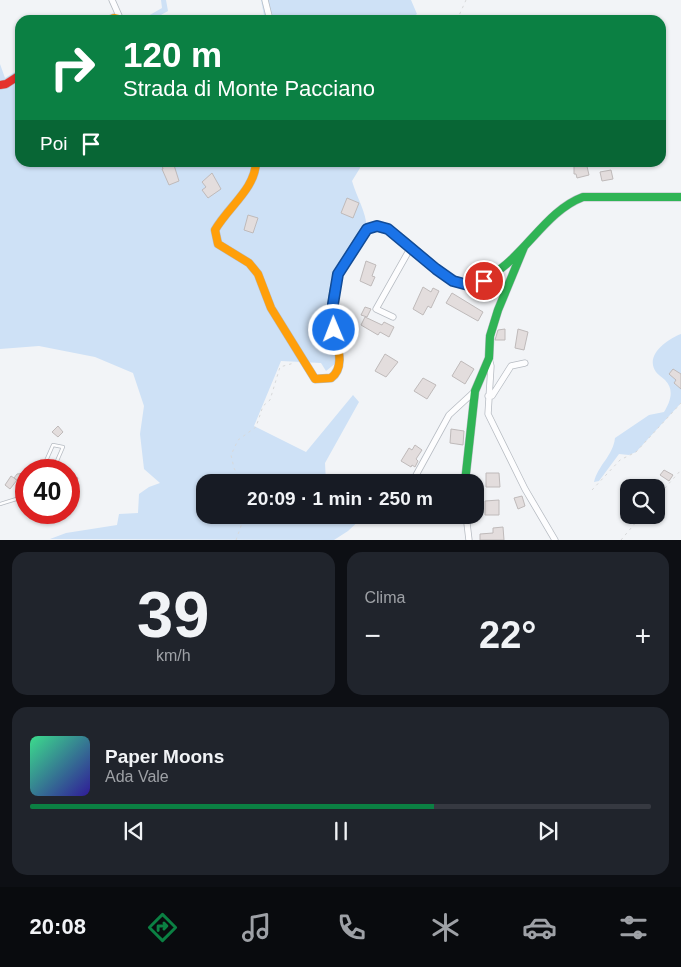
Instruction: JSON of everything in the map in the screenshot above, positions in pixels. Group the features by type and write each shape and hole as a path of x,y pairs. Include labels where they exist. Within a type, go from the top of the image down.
{"street":[{"path":"112,0 120,15"},
{"path":"265,0 269,15"},
{"path":"0,85 6,84 15,78"},
{"path":"256,167 257,174 250,187 228,210 215,230 218,244 249,263 258,274 270,308 302,361 315,379 326,380 333,377 337,371 341,352 334,330 333,304 338,274 367,229 377,226 388,229 453,281 468,285 484,281 569,202 583,197 681,196"},
{"path":"526,244 498,310 490,336 489,358 491,366 488,414 493,427 555,540"},
{"path":"392,317 376,308 411,247"},
{"path":"466,474 475,391 489,358"},
{"path":"488,396 492,396 511,366 525,362"},
{"path":"417,474 449,415 475,391"},
{"path":"467,524 469,540"}],"lane":[{"path":"47,459 53,445 60,445 63,447 58,459"},
{"path":"0,504 15,499"}],"path":[{"path":"459,15 466,0"},
{"path":"237,474 231,455 238,440 256,427 263,406 270,400 280,367 302,361"},
{"path":"592,490 620,460 636,452 681,403"},
{"path":"665,488 681,470"},
{"path":"236,540 242,524"},
{"path":"621,540 634,524"}],"shaded area":[{"path":"161,0 166,0 168,11 161,15 150,15 162,8"},
{"path":"261,0 411,0 417,14 416,15 264,15"},
{"path":"0,64 5,78 15,72 15,167 360,167 352,181 363,210 367,229 338,274 333,303 341,352 336,363 326,371 321,363 281,361 254,426 306,452 353,395 359,402 325,463 326,474 196,474 196,524 355,524 334,540 50,539 66,533 117,525 119,514 138,513 139,494 149,487 160,483 144,469 140,434 144,406 133,373 95,357 39,346 0,349"},
{"path":"681,334 681,403 636,452 629,455 619,454 599,481 594,482 614,444 615,438 649,415 664,412 670,400 671,392 665,380 656,372 653,360 659,348"}],"building":[{"path":"162,167 175,167 179,181 169,185"},
{"path":"574,167 587,167 589,175 577,178 576,174 574,174"},
{"path":"611,170 613,179 602,181 600,172"},
{"path":"212,173 221,189 208,198 202,190 206,187 202,182"},
{"path":"347,198 359,203 353,218 341,213"},
{"path":"248,215 258,218 253,233 244,230"},
{"path":"366,261 376,265 372,276 375,277 371,286 360,281"},
{"path":"423,287 431,292 433,288 439,291 431,308 428,306 423,315 413,309"},
{"path":"452,293 483,312 478,321 446,303"},
{"path":"365,307 371,309 367,317 361,315"},
{"path":"365,317 382,325 384,322 394,327 389,337 380,332 378,335 361,325"},
{"path":"505,329 505,340 495,340 498,330"},
{"path":"518,329 528,332 524,350 515,348"},
{"path":"385,354 398,362 386,377 375,371"},
{"path":"461,361 474,369 465,384 452,376"},
{"path":"673,369 681,374 681,389 674,383 676,380 669,374"},
{"path":"423,378 436,385 427,399 414,391"},
{"path":"58,426 63,432 58,437 52,432"},
{"path":"451,429 464,431 463,445 450,443"},
{"path":"415,445 422,450 416,459 418,461 415,467 412,465 411,467 401,461 409,448 412,450"},
{"path":"664,470 673,475 669,481 660,475"},
{"path":"486,473 499,473 500,487 486,487"},
{"path":"11,476 15,479 15,483 10,489 5,485"},
{"path":"522,496 525,506 518,509 514,498"},
{"path":"499,500 499,515 485,515 485,501"},
{"path":"503,527 504,540 480,540 480,534 493,533 493,528"}],"traffic: fast":[{"path":"334,330 332,301 336,283 343,265 359,238 367,229 379,226 391,231 449,277 463,283 477,282 492,275 506,264 555,214 568,204 583,197 681,197"},
{"path":"466,474 475,391 489,358 490,336 498,310 524,247"}],"traffic: slow":[{"path":"256,167 255,172 246,189 215,230 218,244 249,263 258,274 271,308 315,379 331,378 338,368 339,356 334,330"}],"traffic: jam":[{"path":"0,85 6,84 15,78"}],"route":[{"path":"334,330 333,304 338,274 367,229 377,226 388,229 453,281 468,285 484,281"}]}
